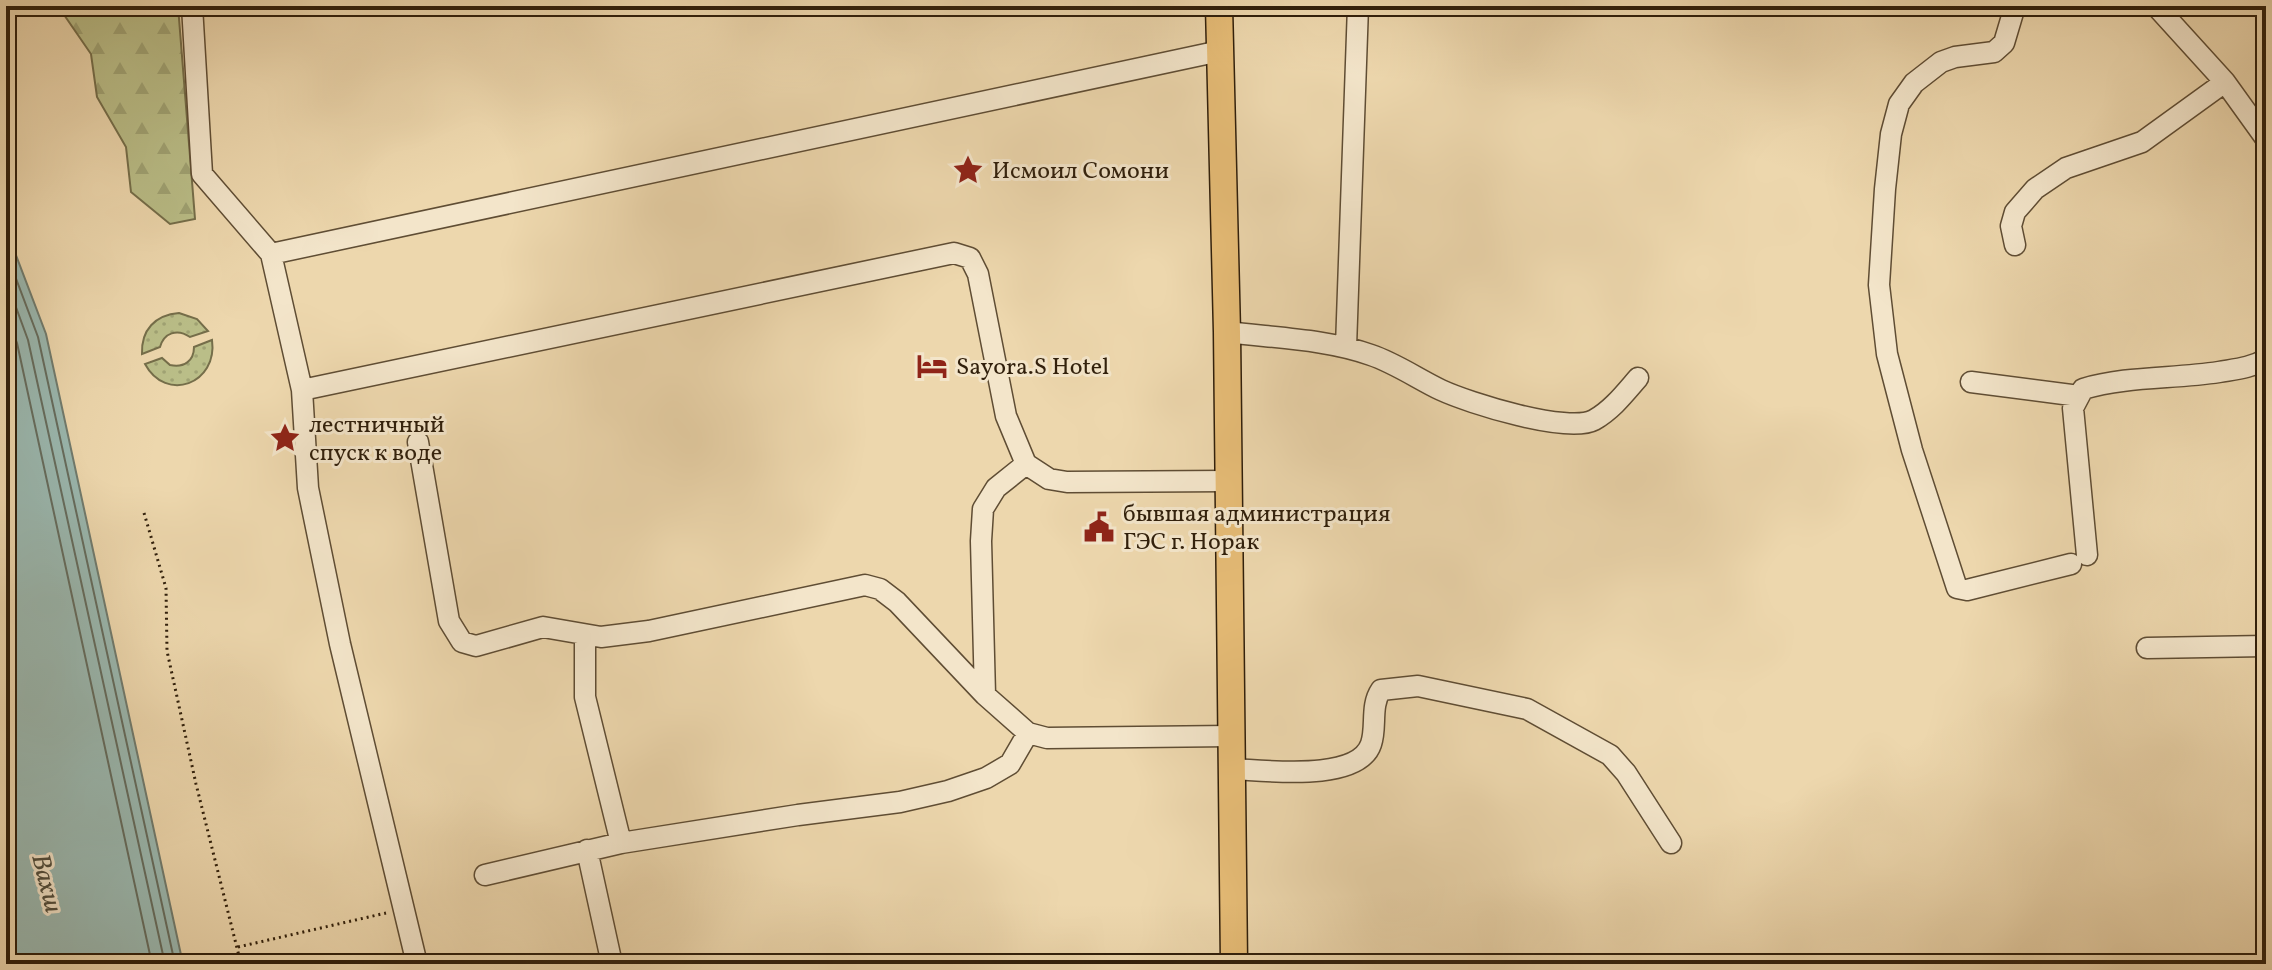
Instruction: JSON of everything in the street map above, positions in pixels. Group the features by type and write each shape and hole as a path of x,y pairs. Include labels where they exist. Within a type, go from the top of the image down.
{"main road":[{"path":"1219,6 1227,332 1234,964"}],"street":[{"path":"192,6 202,174 271,254 302,390 308,488 340,644 417,964"},
{"path":"1346,347 1358,6"},
{"path":"2015,6 2004,43 1994,52 1941,62 1914,83 1899,104 1891,134 1879,285 1890,368 1912,450 1957,588 1967,590 2079,559 2073,408 2083,389 2101,383 2199,375 2254,366 2266,359"},
{"path":"2156,6 2225,82 2266,139"},
{"path":"271,254 1220,51"},
{"path":"2015,245 2011,226 2015,212 2035,189 2066,168 2142,142 2225,82"},
{"path":"302,390 954,253 970,258 978,274 1006,416 1026,464 1049,479 1067,482 1227,481"},
{"path":"1227,332 1346,347 1374,356 1444,391 1521,416 1575,425 1593,420 1619,401 1638,378"},
{"path":"1971,382 2079,396"},
{"path":"418,442 449,621 462,642 476,646 543,627 601,637 649,631 865,585 880,589 897,602 985,695 1028,733 1047,738 1231,736"},
{"path":"985,695 983,509 996,488 1026,464"},
{"path":"585,635 585,697 621,843"},
{"path":"2147,648 2266,646"},
{"path":"1231,769 1321,771 1349,766 1364,758 1371,743 1376,698 1381,690 1418,686 1527,709 1610,755 1626,773 1671,843"},
{"path":"485,875 621,843 900,802 948,791 986,778 1010,764 1028,733"},
{"path":"587,850 612,964"}],"path":[{"path":"144,513 166,588 167,651 241,964"},
{"path":"238,947 404,909"}],"green space":[{"path":"58,6 178,6 195,219 170,224 131,192 126,147 97,97 91,54"},
{"path":"179,313 197,319 208,331 190,337 172,333 160,347 142,354 144,338 151,325 170,314"},
{"path":"212,340 212,355 207,368 189,383 165,383 154,376 145,364 162,358 170,365 184,364 190,360 194,347"}],"water":[{"name":"Вахш","path":"6,229 46,334 183,964 6,964"}],"place":[{"name":"Исмоил Сомони","path":"968,170"},
{"name":"Sayora.S Hotel","path":"932,366"},
{"name":"лестничный спуск к воде","path":"285,438"},
{"name":"бывшая администрация ГЭС г. Норак","path":"1099,527"}]}
